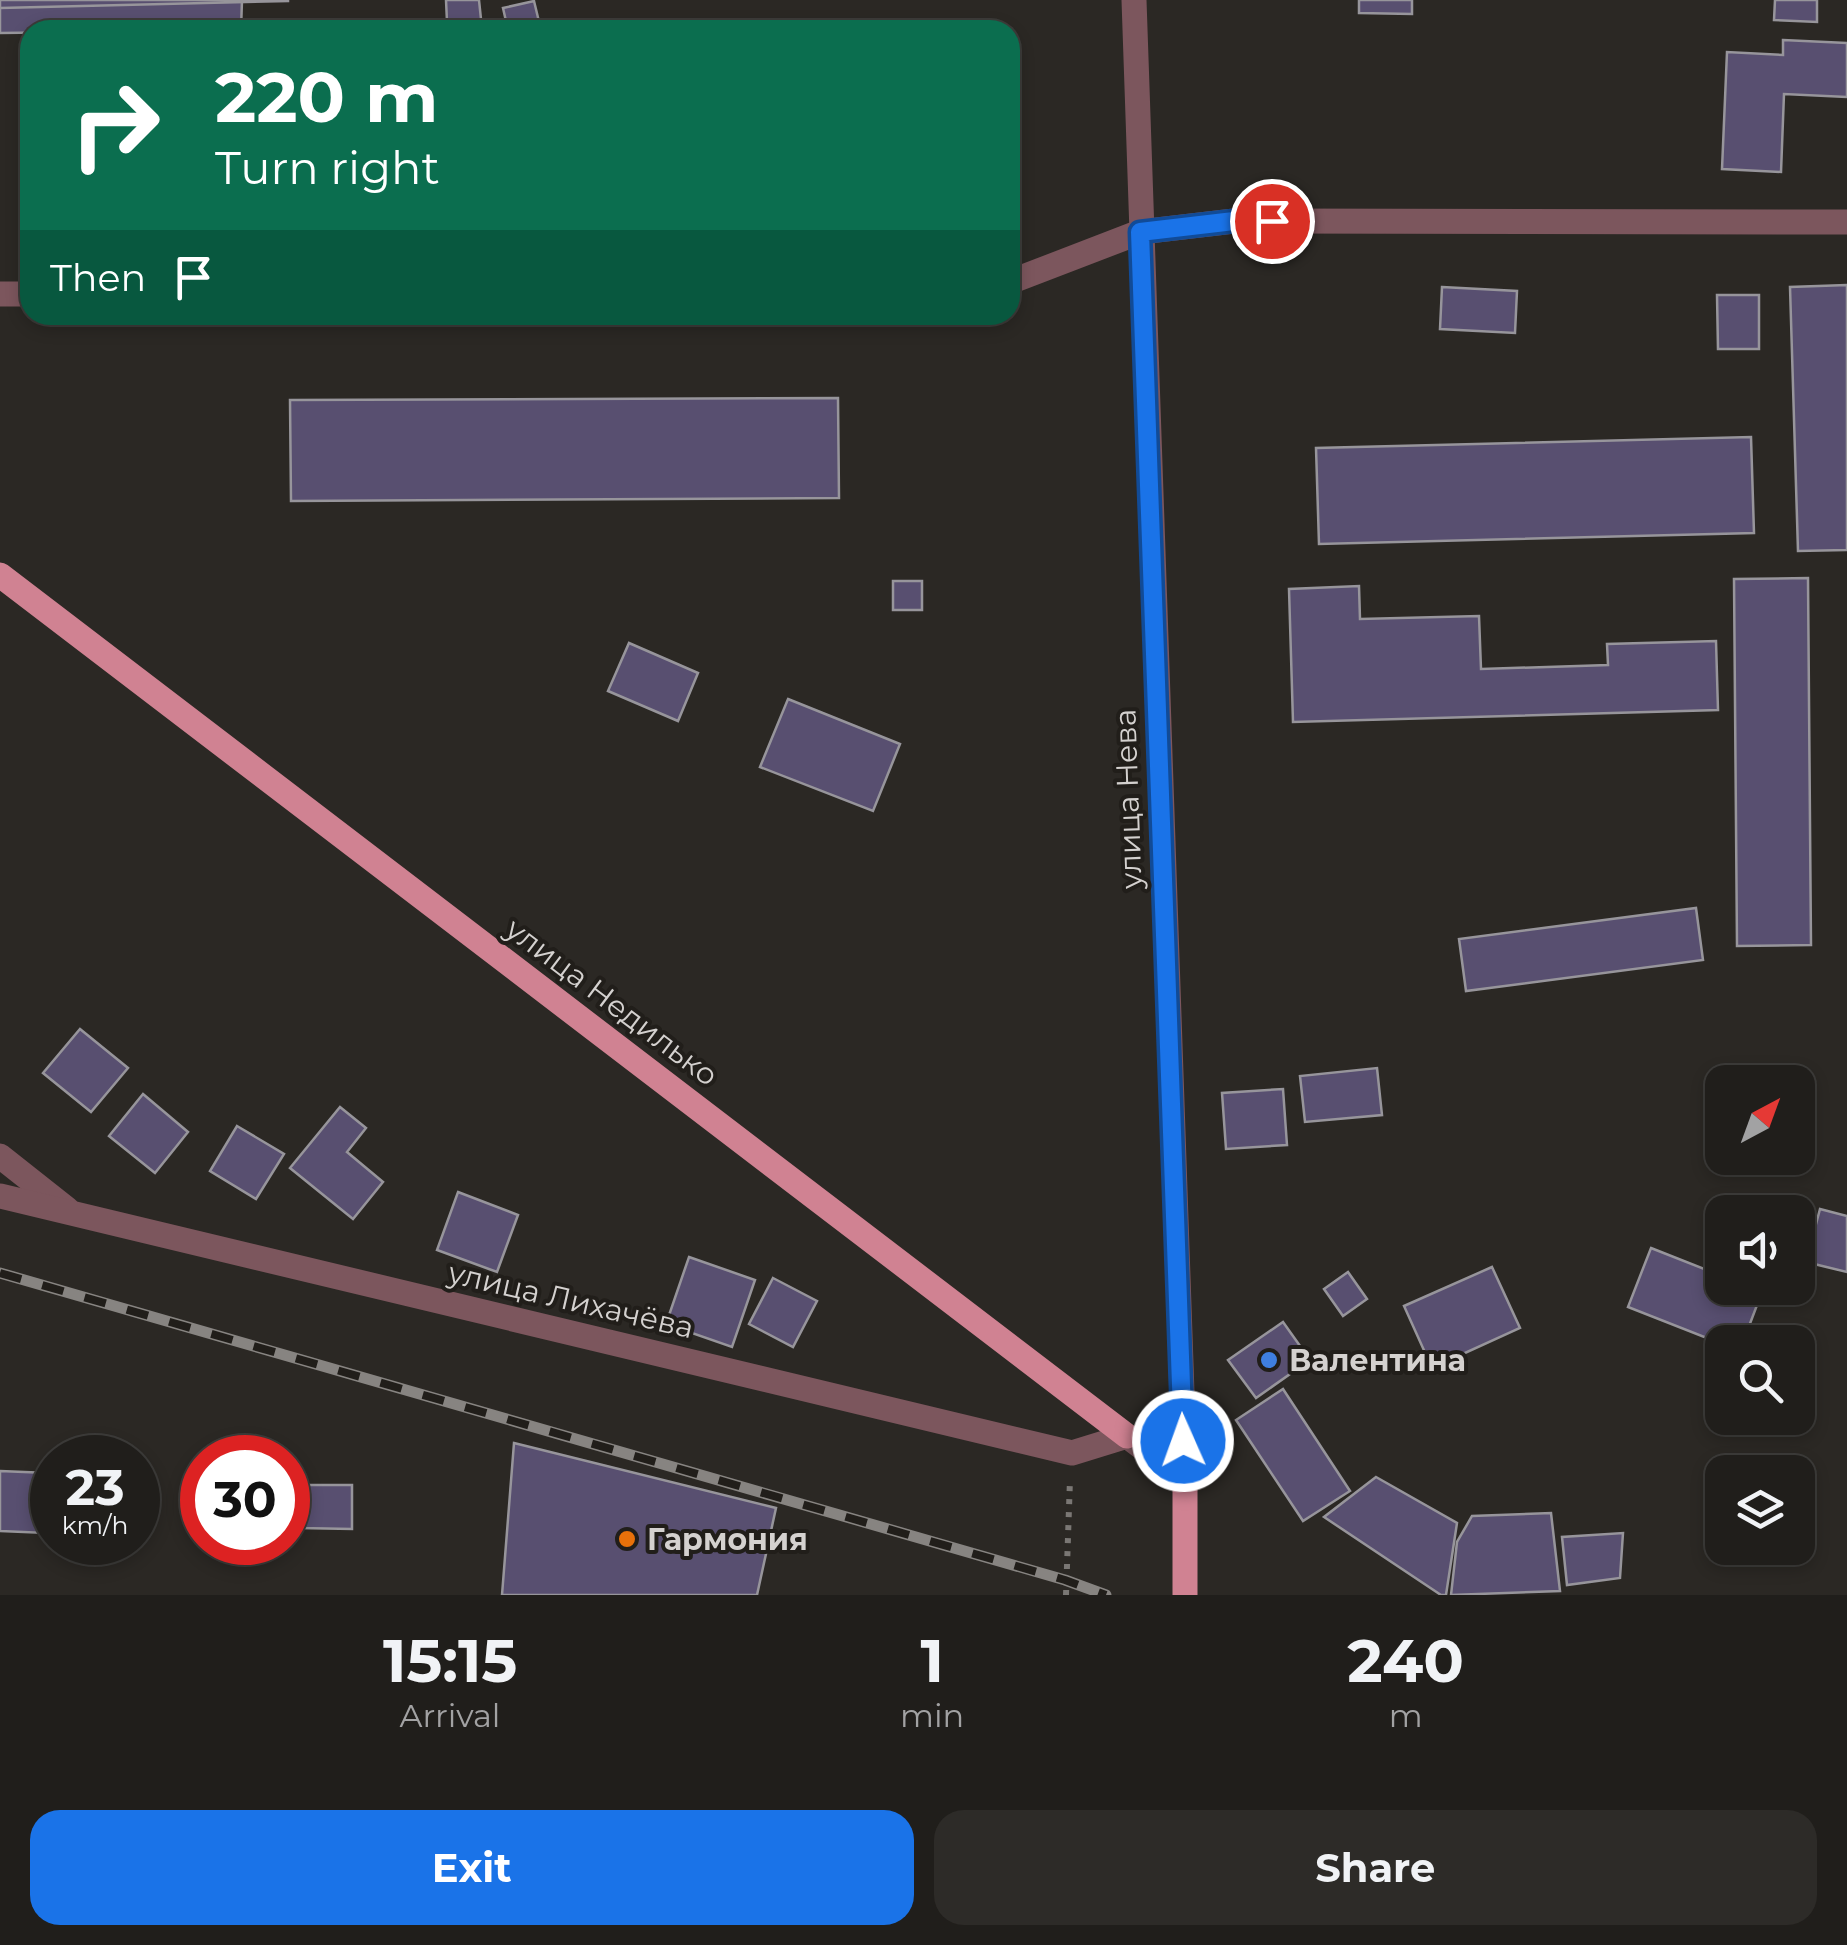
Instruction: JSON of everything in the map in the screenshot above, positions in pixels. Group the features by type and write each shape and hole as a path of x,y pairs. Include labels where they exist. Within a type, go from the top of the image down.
{"main road":[{"name":"улица Недилько","path":"0,575 1127,1436"},
{"name":"улица Нева","path":"1185,1480 1186,1595"}],"street":[{"name":"улица Нева","path":"1134,0 1185,1480"},
{"path":"1020,278 1140,232 1234,221 1847,222"},
{"path":"0,1156 74,1214"},
{"name":"улица Лихачёва","path":"0,1196 1072,1453"},
{"path":"1072,1453 1127,1436"},
{"name":"улица Недилько","path":"1127,1436 1185,1480"}],"path":[{"path":"1066,1595 1072,1453"}],"building":[{"path":"0,0 242,0 241,20 20,20 20,33 0,33"},
{"path":"0,0 288,0 288,1 0,8"},
{"path":"446,0 479,0 481,19 447,20"},
{"path":"1359,0 1412,0 1412,14 1359,13"},
{"path":"1775,0 1817,0 1817,22 1774,20"},
{"path":"534,1 539,20 506,20 503,8"},
{"path":"1783,40 1847,43 1847,97 1784,94 1781,172 1722,169 1727,52 1783,55"},
{"path":"1847,285 1847,550 1798,551 1790,287"},
{"path":"1442,287 1517,291 1515,333 1440,329"},
{"path":"1717,295 1759,295 1759,349 1718,349"},
{"path":"838,398 839,498 291,501 290,400"},
{"path":"1751,437 1754,533 1319,544 1316,448"},
{"path":"1808,578 1811,945 1737,946 1734,579"},
{"path":"893,581 922,581 922,610 893,610"},
{"path":"1359,586 1360,619 1479,616 1481,669 1608,665 1607,644 1716,641 1718,710 1293,722 1289,589"},
{"path":"629,643 698,673 678,721 608,691"},
{"path":"788,699 900,744 873,811 760,767"},
{"path":"1696,908 1703,960 1466,991 1459,939"},
{"path":"80,1029 128,1068 91,1112 43,1073"},
{"path":"1377,1068 1382,1115 1305,1122 1300,1076"},
{"path":"1283,1089 1287,1145 1226,1149 1222,1093"},
{"path":"143,1094 188,1132 155,1173 109,1136"},
{"path":"340,1107 366,1128 347,1152 383,1182 353,1219 290,1168"},
{"path":"237,1126 284,1154 256,1199 210,1171"},
{"path":"458,1192 518,1215 497,1272 437,1250"},
{"path":"1820,1209 1847,1216 1847,1272 1815,1264 1815,1228"},
{"path":"1651,1248 1705,1269 1705,1305 1757,1305 1749,1325 1705,1325 1705,1337 1628,1307"},
{"path":"689,1257 755,1280 732,1347 666,1324"},
{"path":"1492,1267 1520,1328 1432,1368 1404,1306"},
{"path":"1348,1272 1367,1299 1343,1316 1324,1289"},
{"path":"773,1278 817,1301 793,1347 749,1324"},
{"name":"Валентина","path":"1283,1322 1310,1360 1256,1398 1228,1360"},
{"path":"1283,1389 1350,1491 1303,1521 1236,1420"},
{"name":"Гармония","path":"514,1443 776,1508 757,1595 502,1595"},
{"path":"0,1471 30,1472 30,1532 0,1531"},
{"path":"1376,1477 1457,1523 1446,1595 1324,1517"},
{"path":"310,1485 352,1485 352,1529 310,1528"},
{"path":"1551,1513 1560,1591 1451,1595 1457,1542 1472,1516"},
{"path":"1623,1533 1620,1578 1567,1585 1562,1537"}],"railway":[{"path":"0,1273 1106,1595"}],"place":[{"name":"Валентина","path":"1269,1360"},
{"name":"Гармония","path":"627,1539"}],"route":[{"path":"1183,1441 1140,232 1234,221 1272,221"}]}
